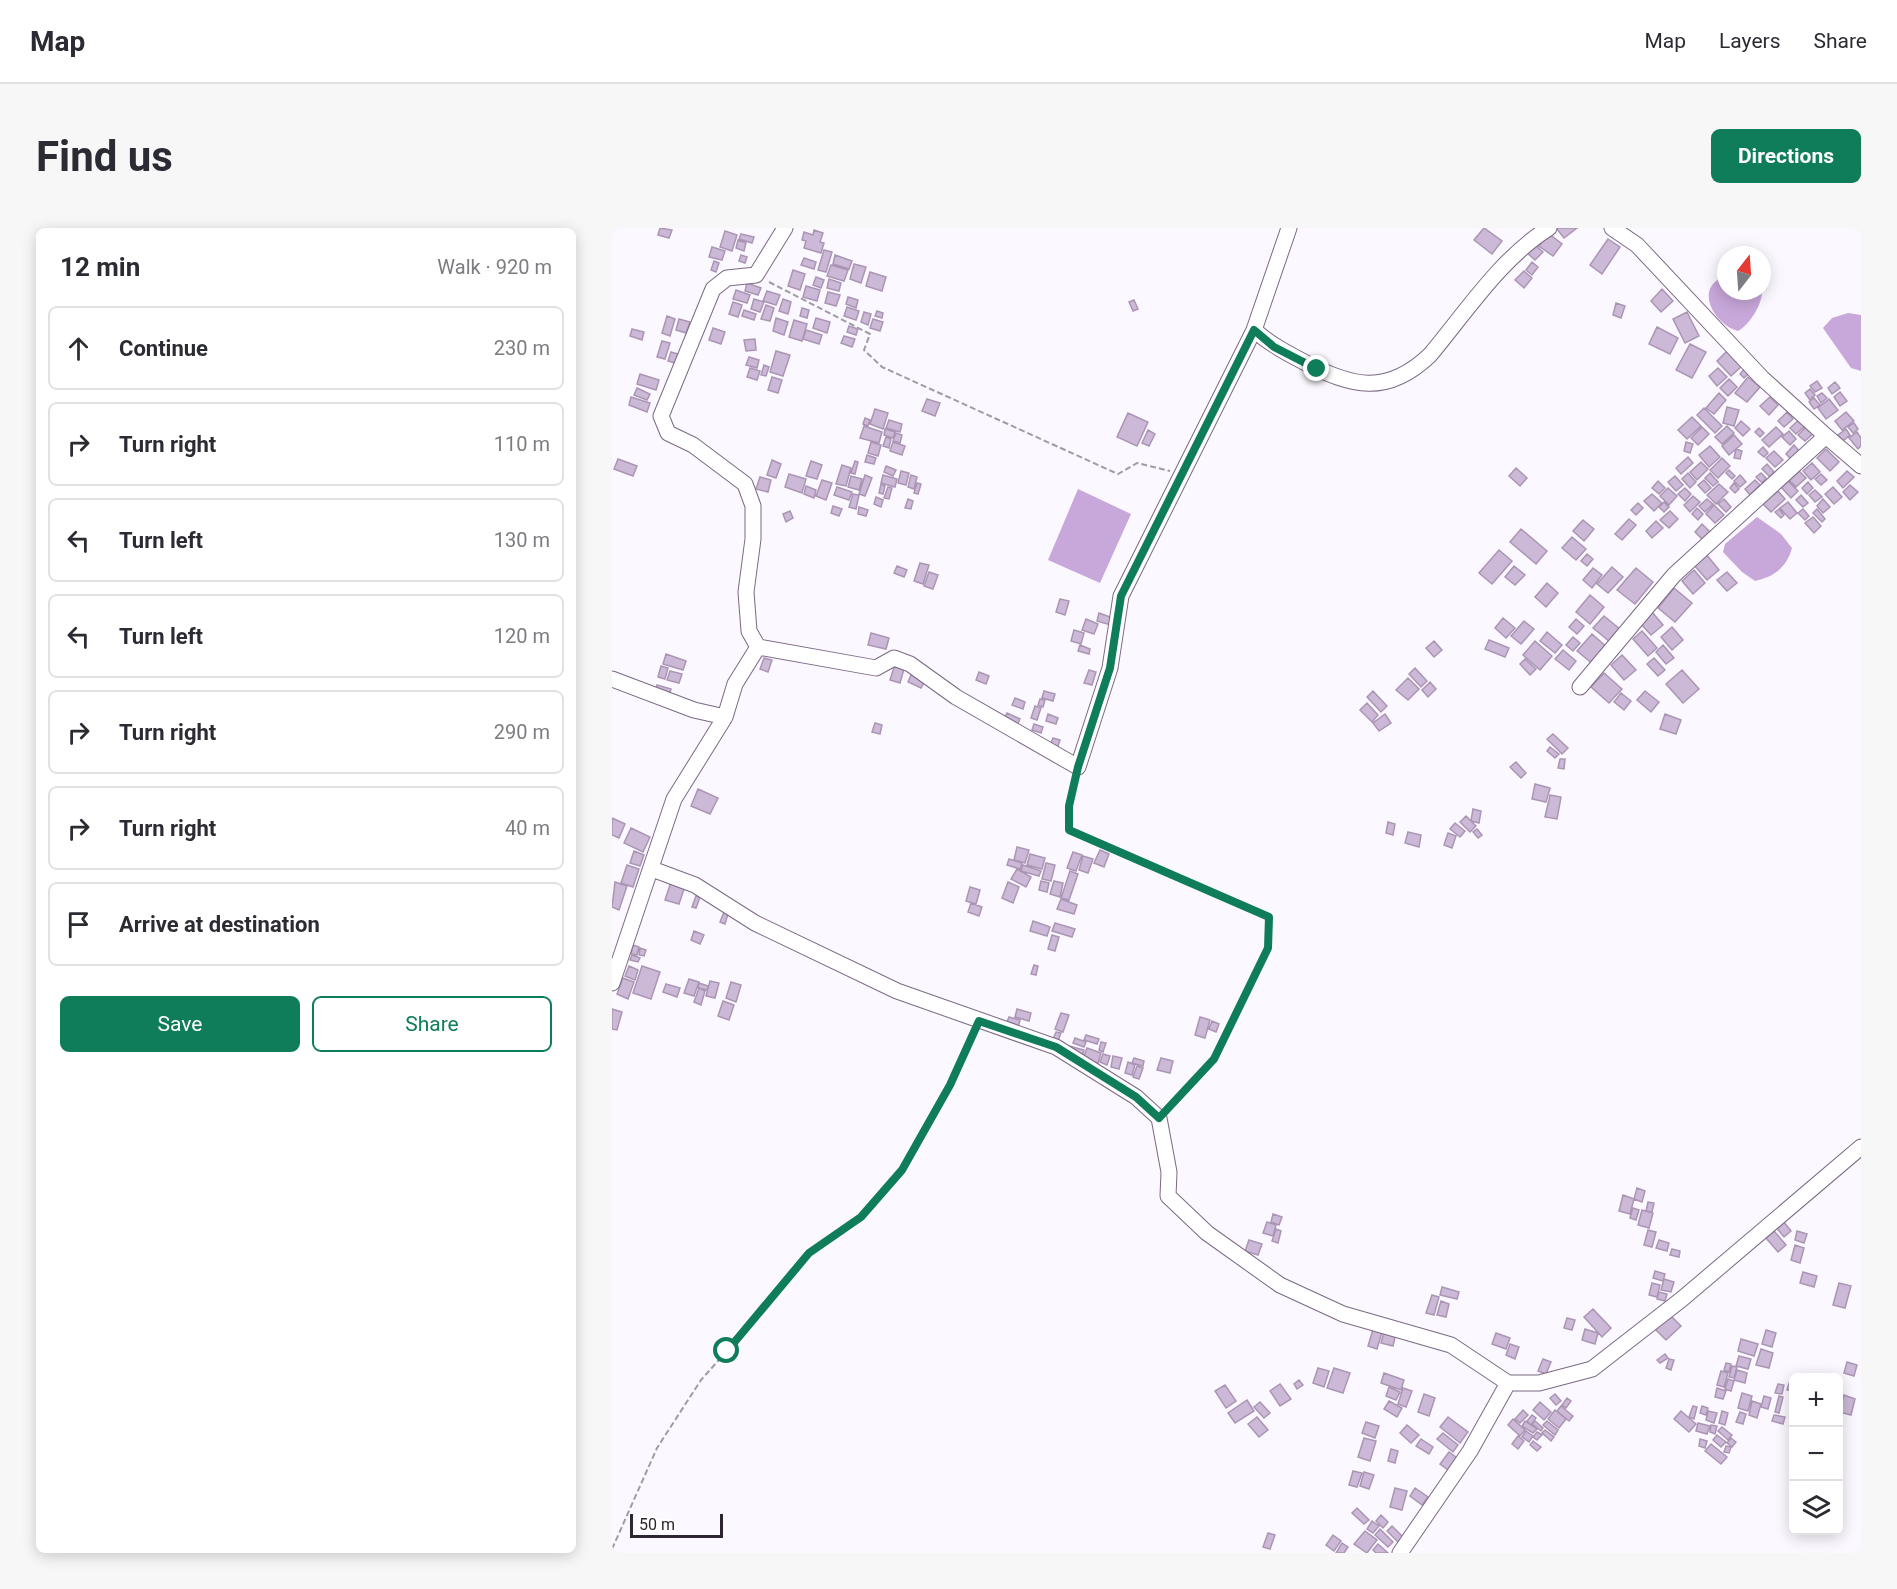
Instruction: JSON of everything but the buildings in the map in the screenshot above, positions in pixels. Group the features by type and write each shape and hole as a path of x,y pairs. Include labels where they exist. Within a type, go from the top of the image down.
{"street":[{"path":"758,647 749,631 746,592 753,539 753,506 744,484 693,446 668,433 661,416 713,289 727,278 756,275 785,228"},
{"path":"758,647 876,668 894,658 966,703 1078,767 1110,668 1121,596 1254,330 1289,228"},
{"path":"1254,330 1274,347 1330,376 1356,384 1393,380 1418,366 1430,355 1504,267 1533,238 1549,228"},
{"path":"1612,228 1636,244 1762,378 1861,466"},
{"path":"1580,687 1674,574 1826,436"},
{"path":"612,982 674,799 725,717 735,684 758,647"},
{"path":"612,679 694,710 725,717"},
{"path":"652,869 695,885 755,923 897,991 1056,1047 1136,1097 1159,1118 1169,1172 1168,1196 1207,1233 1280,1285 1343,1314 1451,1345 1508,1383 1539,1383 1592,1369 1682,1299 1861,1147"},
{"path":"1400,1553 1470,1450 1508,1383"}],"path":[{"path":"756,275 870,334 864,350 882,367 1118,474 1137,463 1181,477"},
{"path":"1078,767 1069,806 1069,830 1269,917 1268,948 1214,1059 1159,1118"},
{"path":"612,1549 657,1448 701,1380 766,1307 809,1253 861,1217 902,1170 950,1085 979,1021"}],"shaded area":[{"path":"1717,280 1717,300 1761,300 1747,324 1738,331 1721,321 1715,313 1710,305 1710,288"},
{"path":"1848,313 1861,315 1861,371 1851,368 1823,328 1832,318"},
{"path":"1078,489 1131,514 1100,583 1048,560"},
{"path":"1757,517 1781,534 1792,548 1787,561 1779,570 1755,581 1742,572 1723,552 1725,544"}],"route":[{"path":"727,1351 809,1253 861,1217 902,1170 950,1085 979,1021 1056,1047 1136,1097 1159,1118 1214,1059 1268,948 1269,917 1128,858 1069,830 1069,806 1078,767 1110,668 1121,596 1254,330 1274,347 1317,369"}]}
